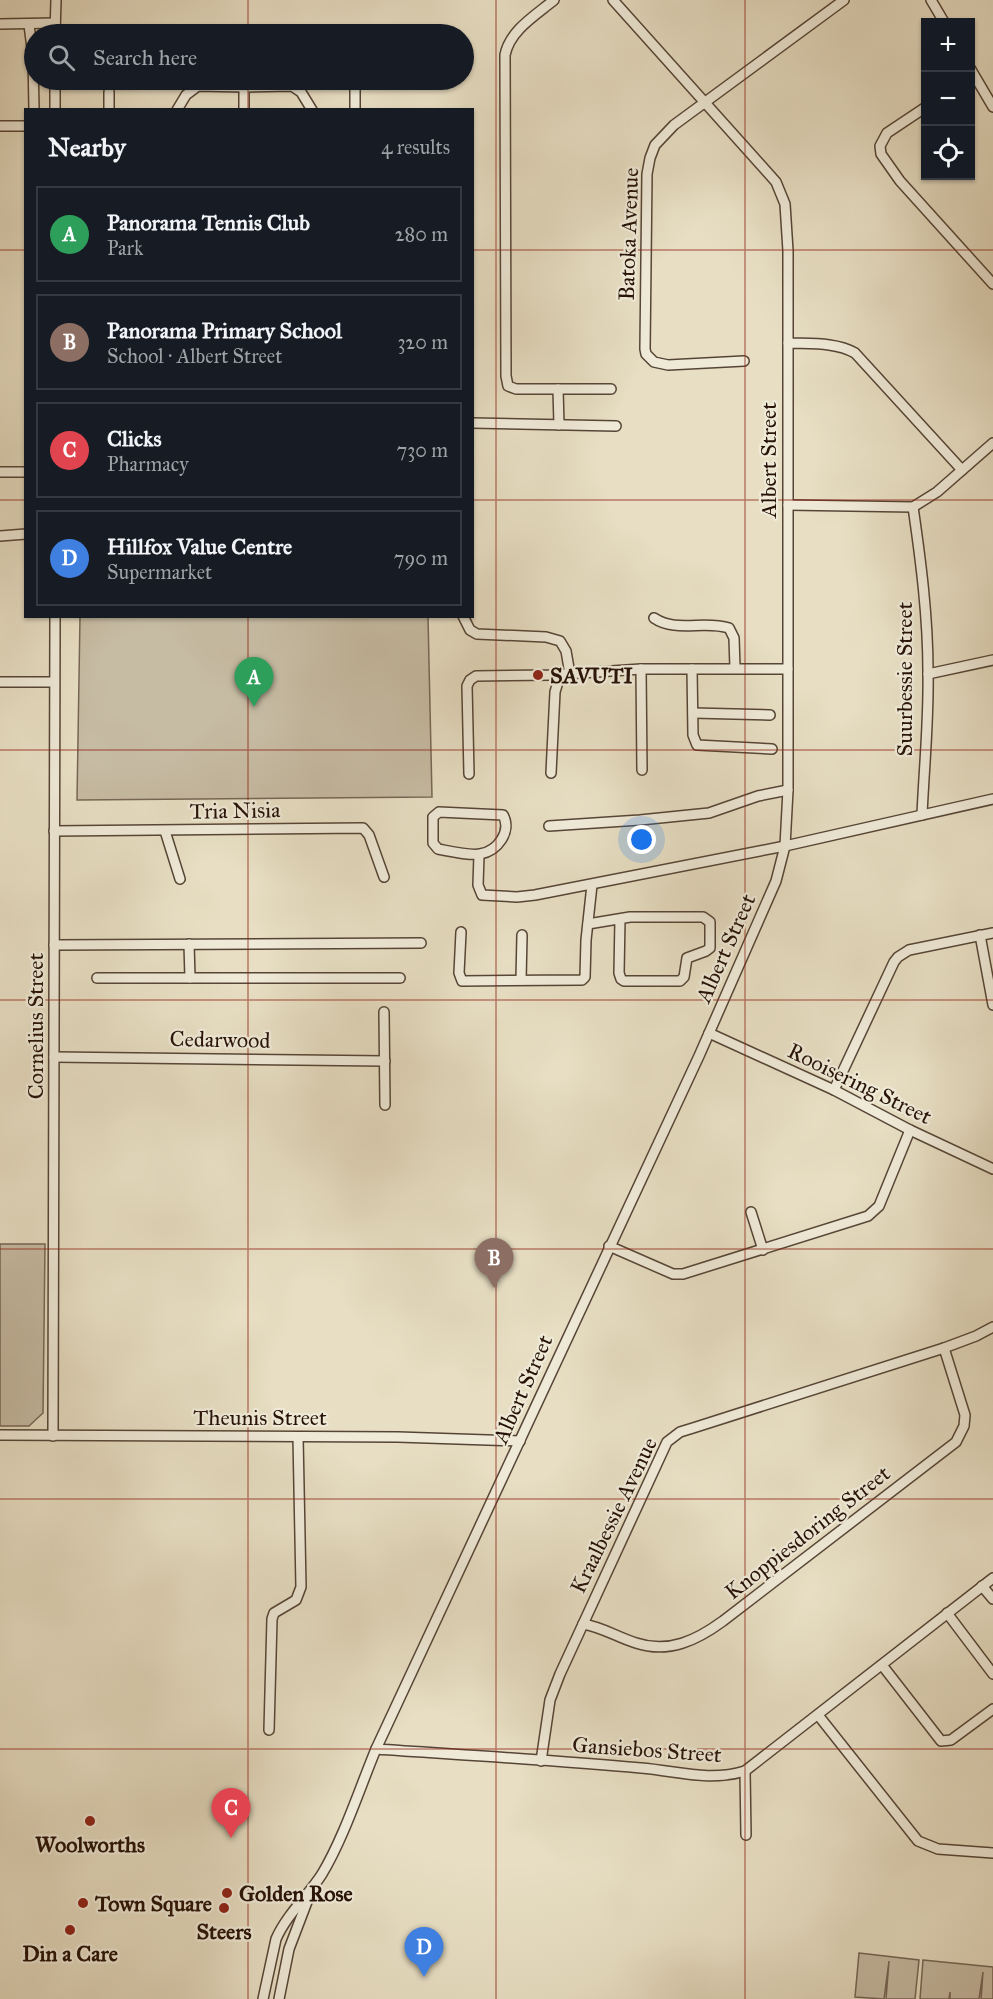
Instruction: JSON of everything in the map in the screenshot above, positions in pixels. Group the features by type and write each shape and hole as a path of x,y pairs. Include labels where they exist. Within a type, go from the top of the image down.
{"street":[{"path":"42,24 55,23 56,0"},
{"path":"554,0 515,34 505,55 505,369 507,383 510,388 611,389"},
{"name":"Albert Street","path":"263,1999 280,1929 311,1889 330,1858 376,1749 709,1033 776,881 785,846 788,790 788,237 783,195 776,182 613,0"},
{"name":"Batoka Avenue","path":"744,361 668,365 650,359 645,349 646,209 650,158 656,145 665,134 844,0"},
{"path":"932,0 942,18"},
{"path":"0,24 24,25"},
{"path":"975,77 993,107"},
{"path":"34,90 34,108"},
{"path":"55,90 55,108"},
{"path":"178,108 186,95 193,90"},
{"path":"244,90 244,108"},
{"path":"298,90 311,108"},
{"path":"355,90 355,108"},
{"path":"109,92 109,108"},
{"path":"921,110 887,134 880,146 881,154 900,181 993,284"},
{"path":"0,126 24,126"},
{"path":"788,343 832,345 845,347 855,353 962,470"},
{"path":"558,389 559,425"},
{"path":"474,423 616,426"},
{"path":"788,505 913,507 937,492 993,443"},
{"path":"0,472 24,472"},
{"name":"Suurbessie Street","path":"913,507 926,612 928,674 922,815"},
{"path":"0,536 24,534"},
{"name":"Cornelius Street","path":"53,1436 55,618"},
{"path":"464,618 470,630 477,634 546,637 560,641 566,651 555,692 551,773"},
{"path":"654,618 668,625 716,625 729,628 734,638 735,668"},
{"path":"928,674 993,660"},
{"path":"469,774 467,686 476,676 561,675 641,669 788,669"},
{"path":"641,669 642,770"},
{"path":"692,669 693,738 697,745 772,749"},
{"path":"0,682 54,682"},
{"path":"693,713 770,715"},
{"path":"549,826 709,813 758,796 788,790"},
{"path":"480,855 478,885 480,893 484,896 535,895 785,846 993,800"},
{"path":"439,812 504,816 503,838 492,849 480,855 435,847 433,843 435,814 439,812"},
{"name":"Tria Nisia","path":"54,831 363,828 369,835 384,877"},
{"path":"165,831 180,879"},
{"path":"462,932 459,973 462,981 584,979 592,885"},
{"path":"588,924 630,917 703,917 710,922 710,948 687,958 684,977 680,981 624,981 619,973 620,919"},
{"path":"834,1090 898,957 909,950 993,933"},
{"path":"521,981 522,935"},
{"path":"980,935 993,1005"},
{"path":"54,945 421,943"},
{"path":"189,944 190,978"},
{"path":"97,978 400,978"},
{"path":"384,1012 385,1105"},
{"name":"Rooisering Street","path":"709,1033 834,1090 910,1130 993,1169"},
{"name":"Cedarwood","path":"54,1057 385,1061"},
{"path":"609,1246 679,1274 688,1274 838,1227 872,1214 879,1206 910,1130"},
{"path":"751,1212 764,1250"},
{"name":"Kraalbessie Avenue","path":"540,1761 550,1700 560,1674 667,1442 672,1437 693,1428 944,1348 993,1327"},
{"name":"Knoppiesdoring Street","path":"583,1624 596,1626 638,1644 657,1646 691,1641 701,1637 723,1621 956,1442 964,1426 965,1415 944,1348"},
{"name":"Theunis Street","path":"0,1436 398,1437 520,1441"},
{"path":"269,1730 272,1619 274,1613 296,1600 301,1587 298,1437"},
{"name":"Gansiebos Street","path":"376,1749 643,1768 707,1777 731,1776 745,1771 993,1578"},
{"path":"982,1586 993,1599"},
{"path":"947,1613 993,1674"},
{"path":"882,1665 940,1741 951,1740 993,1709"},
{"path":"818,1715 918,1841 938,1849 993,1853"},
{"path":"745,1771 746,1834"},
{"name":"Albert Street","path":"279,1999 289,1949 311,1889"}],"shaded area":[{"path":"80,618 428,618 432,797 77,800"},
{"path":"0,1244 45,1244 43,1413 29,1426 0,1426"},
{"path":"859,1953 919,1960 915,1999 886,1999 889,1961 884,1999 855,1997"},
{"path":"923,1960 993,1967 993,1999 981,1999 983,1972 979,1999 950,1999 950,1992 949,1999 920,1999"}],"place":[{"name":"SAVUTI","path":"538,675"},
{"name":"Panorama Tennis Club","path":"254,707"},
{"name":"Panorama Primary School","path":"494,1288"},
{"name":"Woolworths","path":"90,1821"},
{"name":"Clicks","path":"231,1838"},
{"name":"Golden Rose","path":"227,1893"},
{"name":"Town Square","path":"83,1903"},
{"name":"Steers","path":"224,1908"},
{"name":"Din a Care","path":"70,1930"},
{"name":"Hillfox Value Centre","path":"424,1977"}]}
